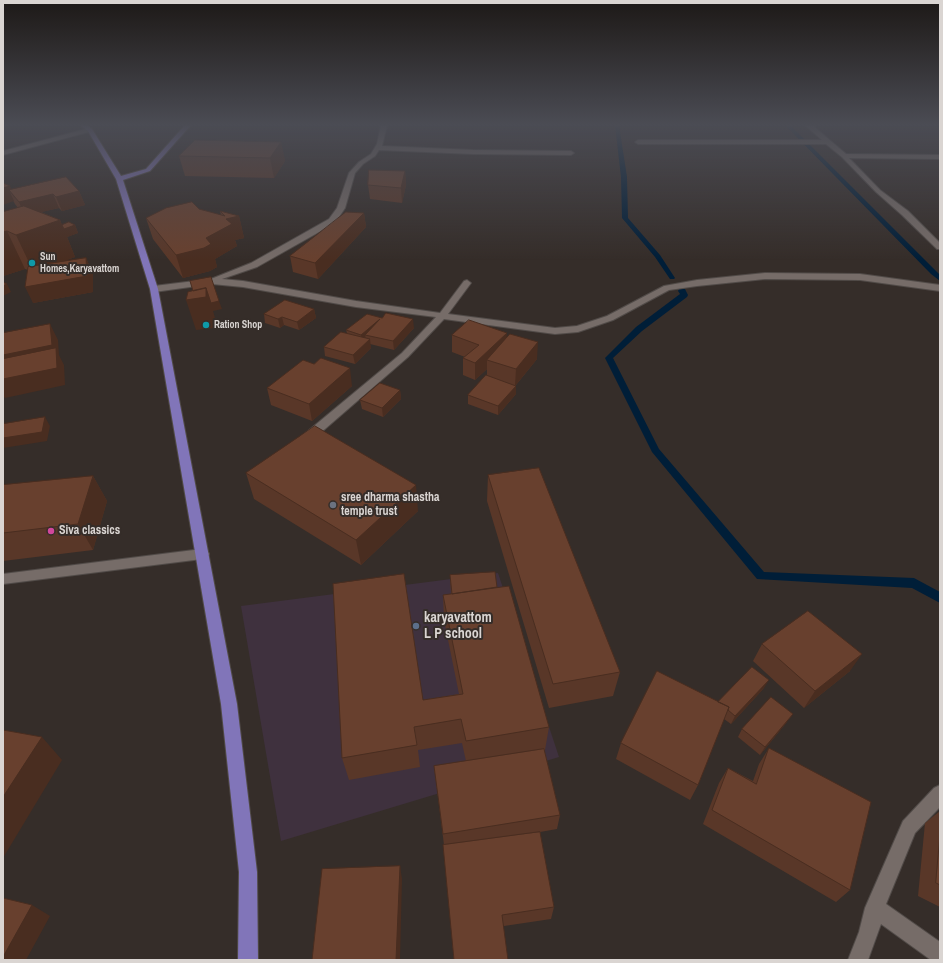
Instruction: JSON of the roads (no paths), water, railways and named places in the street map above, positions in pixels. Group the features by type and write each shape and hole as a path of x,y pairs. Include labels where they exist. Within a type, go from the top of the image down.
{"main road":[{"path":"112,170 118,179 154,289 229,704 248,872 248,960"},
{"path":"118,179 148,170"}],"street":[{"path":"154,289 212,281 254,265 332,221 341,208 352,173 355,170"},
{"path":"858,170 878,191 905,213 940,246"},
{"path":"212,281 243,284 356,304 555,331 578,329 610,318 667,288 696,283 765,276 801,276 860,278 940,288"},
{"path":"297,446 405,355 442,316 467,283"},
{"path":"3,579 202,554"},
{"path":"858,960 869,932 875,908 909,827 940,794"},
{"path":"875,908 940,954"}],"waterway":[{"path":"623,170 625,218 658,256 672,278"},
{"path":"831,170 940,279"},
{"path":"682,291 684,295 639,329 609,358 655,450 761,576 914,583 940,598"}],"place":[{"name":"Sun Homes,Karyavattom","path":"32,263"},
{"name":"Ration Shop","path":"206,325"},
{"name":"sree dharma shastha temple trust","path":"333,505"},
{"name":"Siva classics","path":"51,531"},
{"name":"karyavattom L P school","path":"416,626"}]}
